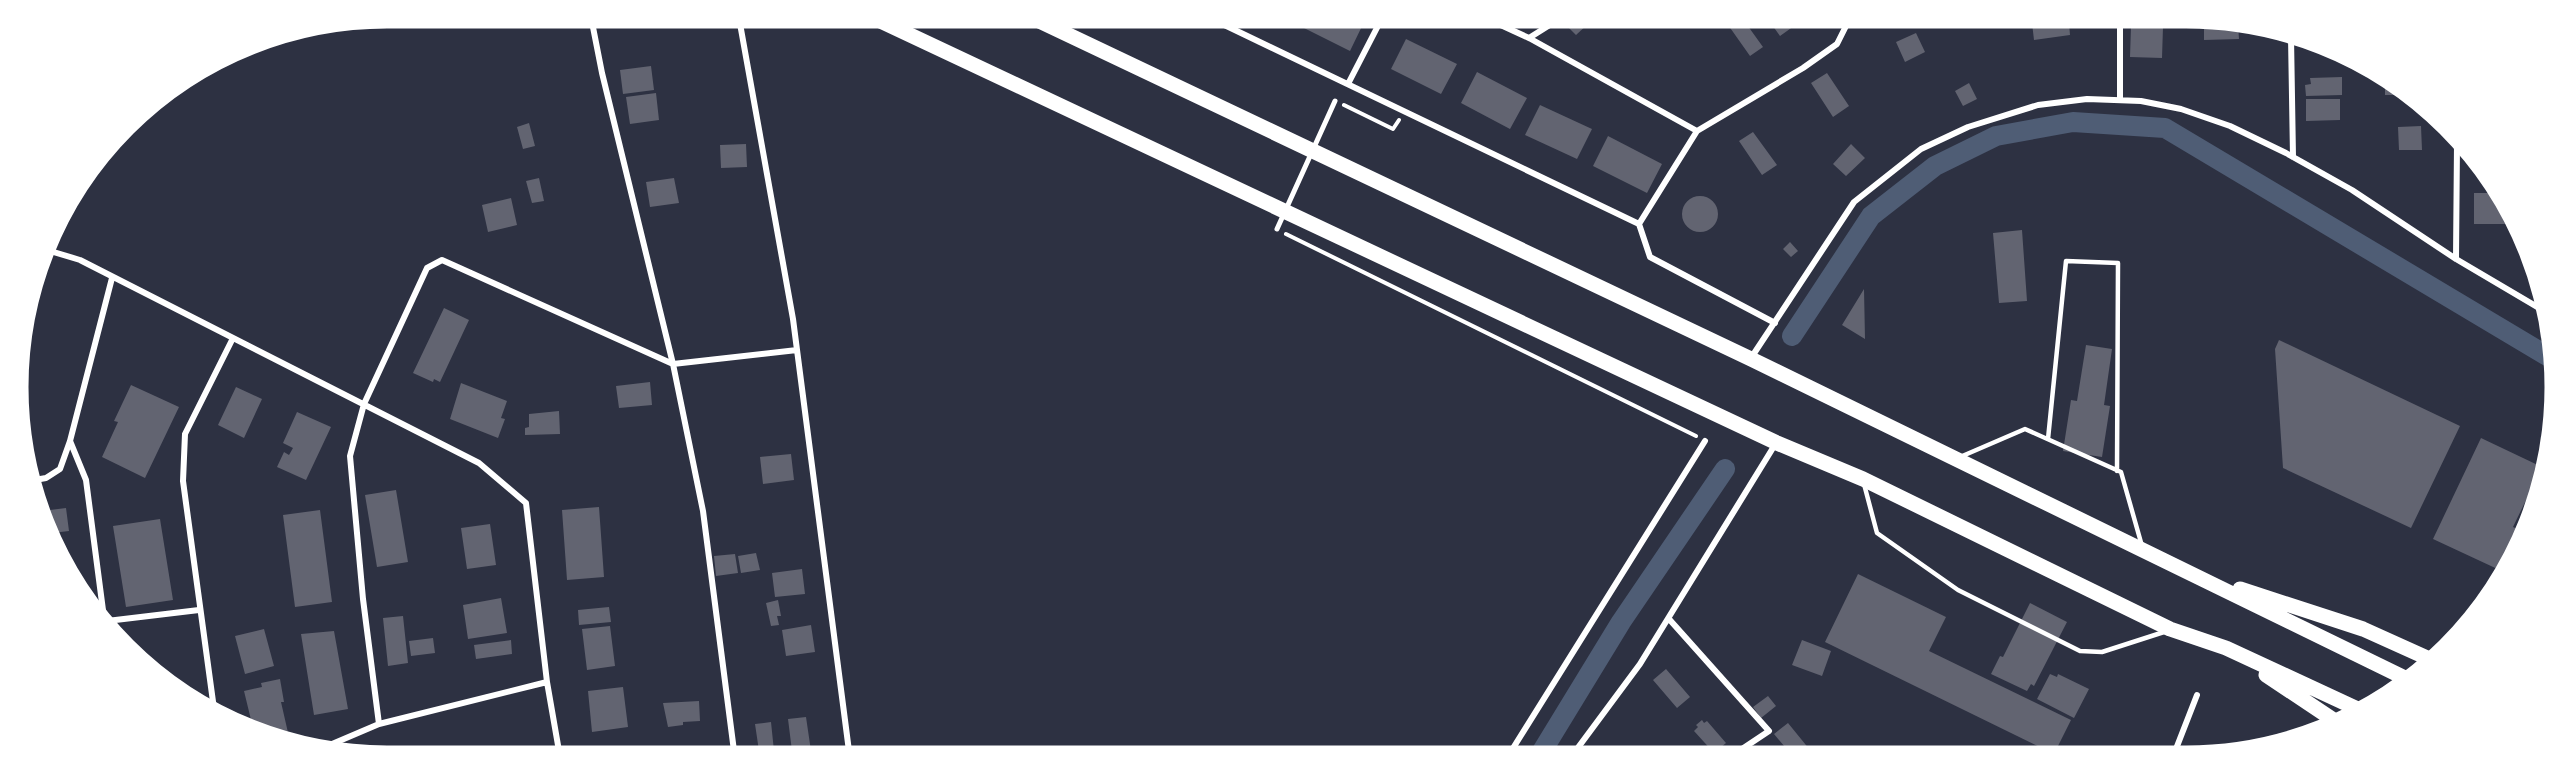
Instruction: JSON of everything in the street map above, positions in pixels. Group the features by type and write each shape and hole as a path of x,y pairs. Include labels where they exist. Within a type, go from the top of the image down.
{"highway":[{"path":"893,27 1777,443 1863,479 2170,629 2226,648 2352,706"},
{"path":"1052,27 1751,359 2401,676"},
{"path":"2184,571 2363,629 2424,657"},
{"path":"2226,648 2330,717"}],"street":[{"path":"593,27 602,73 673,364 703,511 733,747"},
{"path":"740,27 797,350 848,747"},
{"path":"1229,27 1639,224 1650,257 1775,323"},
{"path":"1348,84 1377,27"},
{"path":"1505,27 1697,131"},
{"path":"1529,38 1546,27"},
{"path":"1639,224 1697,131 1803,68 1837,44 1846,27"},
{"path":"2120,27 2120,100"},
{"path":"2291,43 2293,157"},
{"path":"1751,359 1854,202 1921,149 1968,127 2038,105 2087,99 2141,101 2181,109 2230,126 2293,157 2352,190 2456,259 2537,307"},
{"path":"1277,229 1335,101"},
{"path":"2456,259 2457,150"},
{"path":"53,252 80,260 479,463 526,503 547,682 558,747"},
{"path":"379,724 363,599 350,456 364,404 427,268 442,260 673,364 797,350"},
{"path":"39,479 46,478 60,469 70,441 112,278"},
{"path":"213,702 183,481 185,434 233,338"},
{"path":"70,441 86,480 105,610"},
{"path":"1514,747 1705,441"},
{"path":"1578,747 1640,664 1777,443"},
{"path":"112,619 199,610"},
{"path":"1669,619 1769,731 1745,747"},
{"path":"334,743 379,724 547,682"},
{"path":"2177,747 2197,695"}],"lane":[{"path":"2048,439 2066,261 2118,264 2117,471"},
{"path":"1957,459 2025,429 2121,472 2144,552"},
{"path":"1863,479 1877,533 1958,590 2080,651 2102,652 2170,629"}],"path":[{"path":"1335,101 1393,129"},
{"path":"1277,229 1705,441"}],"building":[{"path":"1302,27 1362,27 1350,51"},
{"path":"1568,27 1585,27 1576,35"},
{"path":"1730,27 1749,27 1763,47 1750,56"},
{"path":"1774,27 1793,27 1780,36"},
{"path":"2032,27 2069,27 2070,35 2034,40"},
{"path":"2131,27 2163,27 2162,58 2130,57"},
{"path":"2204,28 2238,31 2239,39 2204,40"},
{"path":"1916,33 1925,52 1905,62 1896,42"},
{"path":"1406,39 1457,64 1441,94 1391,69"},
{"path":"651,66 654,90 623,94 620,70"},
{"path":"1477,72 1527,98 1510,129 1461,103"},
{"path":"1827,73 1849,106 1833,117 1811,83"},
{"path":"2342,77 2342,95 2306,96 2305,85 2311,84 2310,78"},
{"path":"1969,83 1977,99 1963,106 1955,91"},
{"path":"2385,87 2396,95 2385,95"},
{"path":"656,93 659,120 630,124 626,97"},
{"path":"2306,99 2340,99 2340,120 2306,121"},
{"path":"1540,105 1592,129 1577,159 1525,135"},
{"path":"529,123 535,146 523,149 517,127"},
{"path":"2421,126 2422,150 2399,150 2398,127"},
{"path":"1753,132 1777,165 1762,175 1739,141"},
{"path":"1608,136 1662,164 1647,193 1593,166"},
{"path":"746,144 747,167 721,168 720,145"},
{"path":"1851,144 1865,158 1846,176 1833,164"},
{"path":"539,178 544,201 532,203 526,181"},
{"path":"674,178 679,203 650,207 646,182"},
{"path":"2474,193 2489,193 2507,224 2474,224"},
{"path":"1700,196 1713,201 1718,214 1713,227 1700,232 1687,227 1682,214 1687,201"},
{"path":"511,198 517,225 488,232 482,205"},
{"path":"2022,230 2027,301 1999,303 1993,233"},
{"path":"1790,242 1798,251 1791,257 1783,249"},
{"path":"1864,289 1865,339 1842,325"},
{"path":"444,308 469,320 440,382 434,379 433,382 413,373"},
{"path":"2279,340 2460,426 2411,528 2283,468 2275,349"},
{"path":"2086,345 2112,349 2104,405 2110,406 2102,457 2063,451 2071,400 2077,401"},
{"path":"650,382 652,405 619,408 616,386"},
{"path":"461,383 507,401 501,418 505,419 498,438 450,419"},
{"path":"131,385 179,407 145,478 102,457 118,422 114,421"},
{"path":"236,387 262,399 244,438 218,425"},
{"path":"559,411 560,434 525,435 525,428 529,427 529,414"},
{"path":"297,412 331,427 306,480 277,467 284,452 289,455 293,448 283,443"},
{"path":"2481,438 2537,465 2531,490 2513,527 2517,529 2497,569 2433,539"},
{"path":"791,454 794,480 763,484 760,457"},
{"path":"396,490 408,562 377,567 365,495"},
{"path":"599,507 604,577 567,580 562,510"},
{"path":"66,508 69,531 58,532 49,510"},
{"path":"320,510 332,602 295,607 283,515"},
{"path":"160,519 173,600 126,607 113,526"},
{"path":"490,524 496,565 467,569 461,528"},
{"path":"756,553 760,570 741,573 738,556"},
{"path":"735,554 738,573 716,576 714,556"},
{"path":"802,569 805,594 775,597 772,573"},
{"path":"1858,574 1946,617 1929,651 2071,720 2058,747 2040,747 1825,642"},
{"path":"501,598 507,633 468,639 463,605"},
{"path":"778,600 781,616 777,616 779,625 771,626 766,603"},
{"path":"2030,603 2067,622 2034,686 2031,684 2027,691 1991,674 2000,656 2003,657"},
{"path":"609,607 611,622 579,625 578,610"},
{"path":"403,616 408,663 388,666 383,618"},
{"path":"811,625 815,652 786,656 782,630"},
{"path":"610,626 615,666 587,670 582,629"},
{"path":"264,629 274,666 245,674 235,636"},
{"path":"334,631 348,709 314,715 301,634"},
{"path":"433,638 435,653 411,656 409,641"},
{"path":"511,640 512,654 476,659 474,645"},
{"path":"1802,640 1831,651 1822,676 1792,665"},
{"path":"1666,669 1690,697 1677,708 1653,680"},
{"path":"2050,674 2057,677 2058,674 2089,689 2074,718 2037,699"},
{"path":"280,679 284,702 281,702 288,733 251,721 244,691 262,687 261,683"},
{"path":"623,687 628,727 592,732 588,691"},
{"path":"1768,696 1776,706 1761,718 1753,707"},
{"path":"699,701 700,721 683,722 683,725 668,727 663,703"},
{"path":"806,717 810,747 792,747 788,719"},
{"path":"1702,720 1704,723 1707,721 1726,743 1721,747 1709,747 1694,731 1698,727 1696,725"},
{"path":"771,722 774,747 758,747 755,724"},
{"path":"1788,723 1808,747 1785,747 1774,734"}],"waterway":[{"path":"1792,336 1871,216 1935,166 1996,136 2073,122 2165,128 2544,354"},
{"path":"1545,747 1621,622 1725,469"}]}
